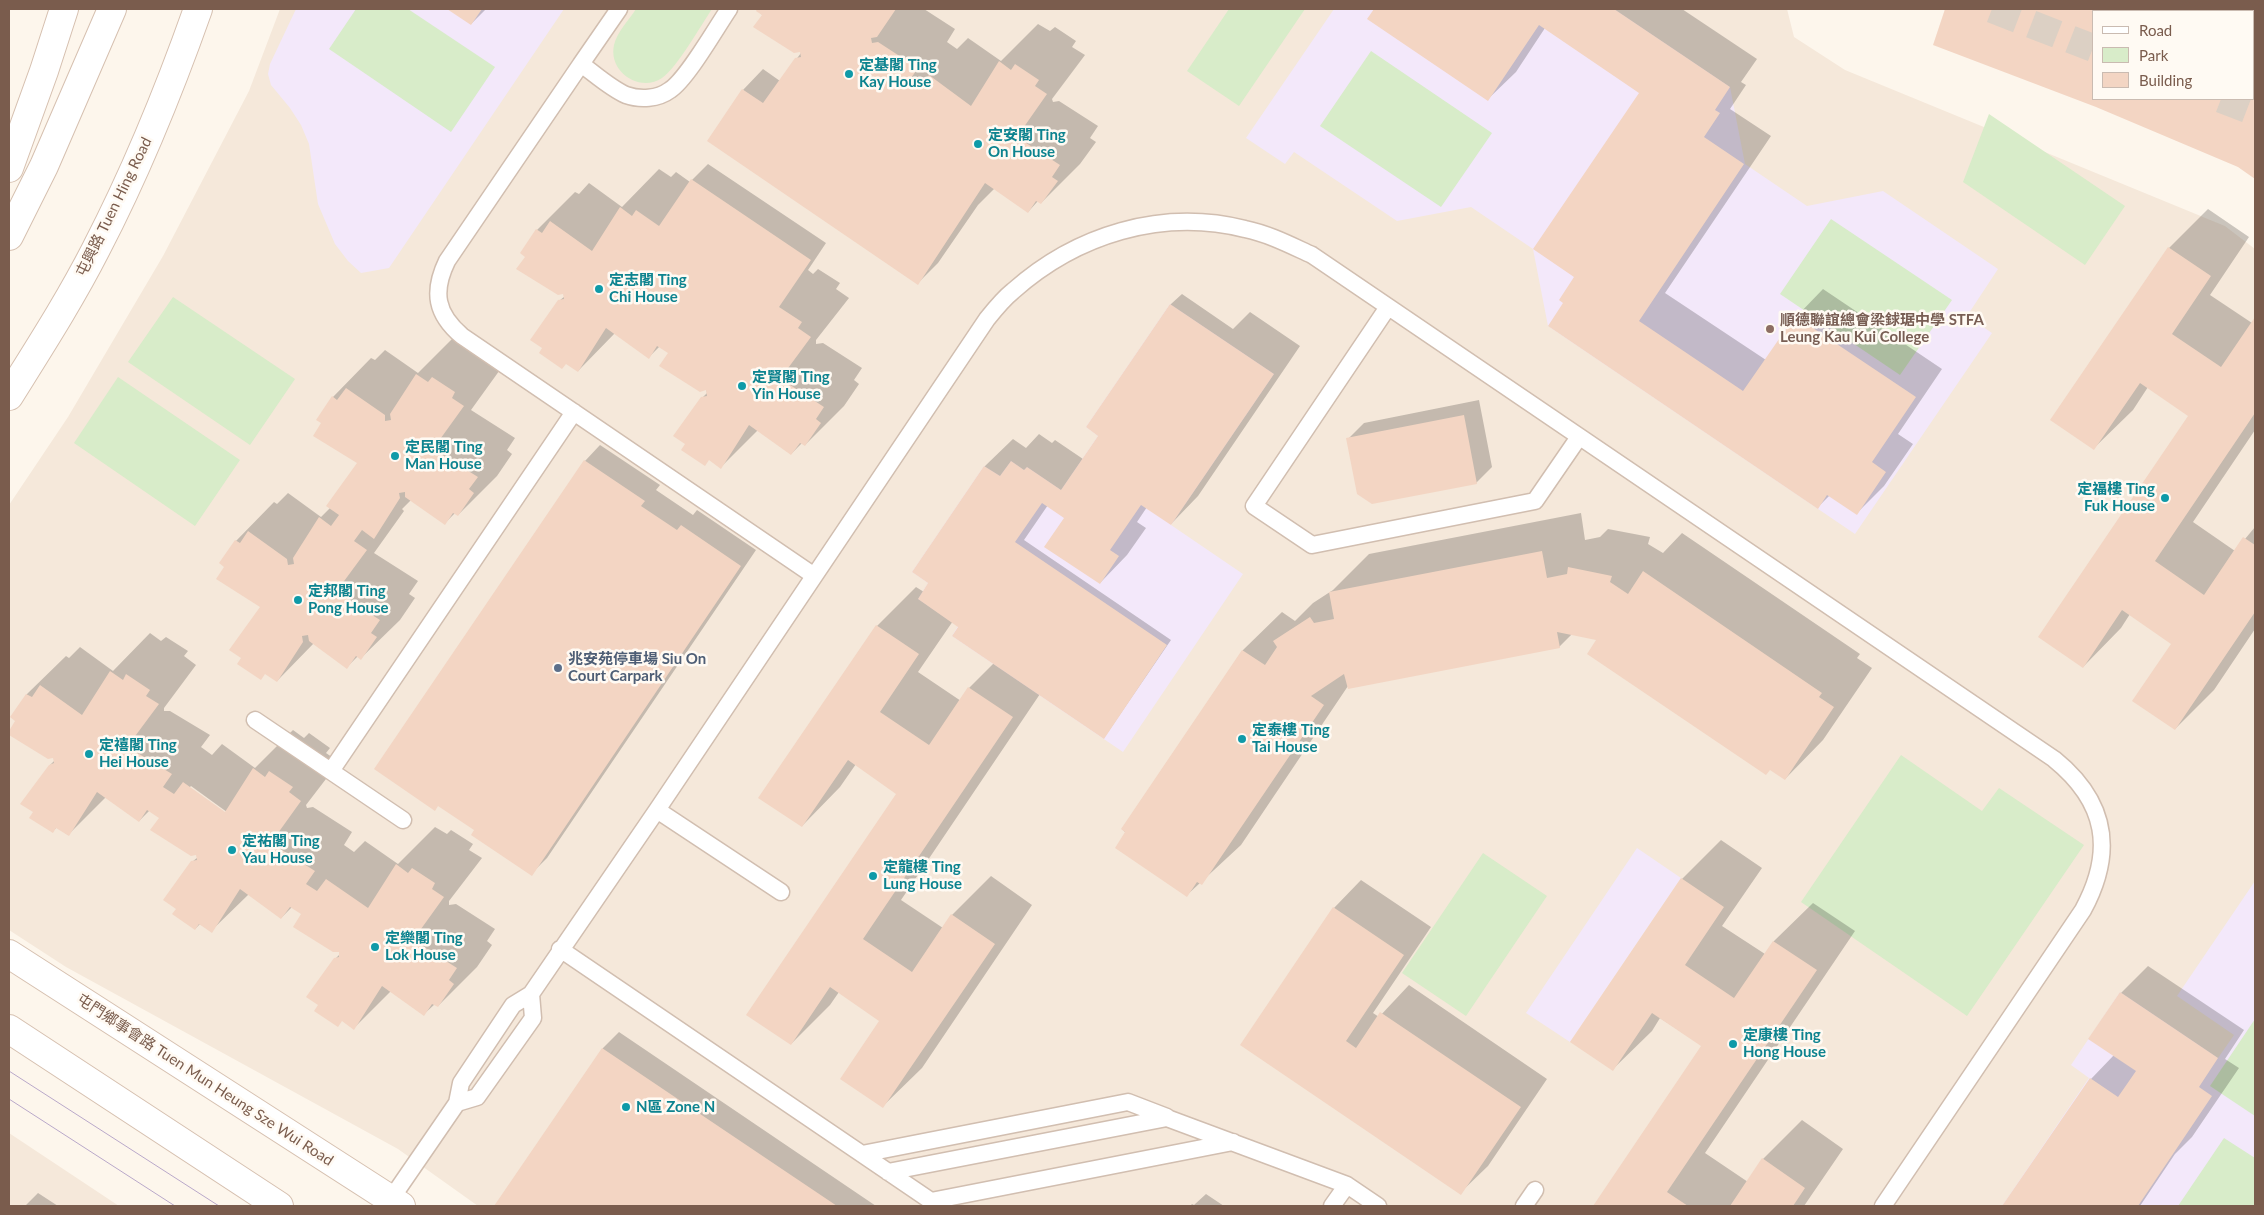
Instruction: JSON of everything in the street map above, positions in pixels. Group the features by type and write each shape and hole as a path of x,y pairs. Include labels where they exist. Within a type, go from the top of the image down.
{"main road":[{"path":"9,168 64,9"},
{"path":"9,236 44,166 112,9"},
{"name":"屯興路 Tuen Hing Road","path":"9,396 96,250 137,165 198,9"},
{"name":"屯門鄉事會路 Tuen Mun Heung Sze Wui Road","path":"9,954 396,1203"},
{"path":"9,1029 279,1206"}],"lane":[{"path":"619,9 447,262 441,274 438,288 439,302 451,327 814,575"},
{"path":"581,64 625,94 641,98 656,97 671,90 682,78 729,9"},
{"path":"396,1203 457,1103 461,1083 513,1005 530,994 657,810 987,318 1011,292 1039,269 1070,250 1103,236 1147,225 1174,222 1209,223 1245,229 1279,240 1312,255 2054,759 2073,775 2088,794 2097,816 2102,841 2101,865 2095,889 2083,910 1883,1206"},
{"path":"1388,307 1254,506 1312,545 1535,501 1579,437"},
{"path":"331,772 574,412"},
{"path":"255,720 404,820"},
{"path":"657,810 781,892"},
{"path":"560,949 931,1201 1233,1142"},
{"path":"457,1103 477,1097 533,1018 530,994"},
{"path":"862,1154 1128,1102 1347,1185 1378,1206"},
{"path":"888,1172 1167,1118"},
{"path":"1332,1206 1347,1185"},
{"path":"1524,1206 1535,1190"}],"shaded area":[{"path":"280,9 1787,9 1794,37 1845,70 2225,226 2255,249 2255,1206 478,1206 398,1149 66,967 9,930 9,505 68,417 163,256 249,91"},
{"path":"296,9 564,9 389,268 361,273 348,261 335,244 318,204 309,144 301,125 271,85 268,74 270,64"},
{"path":"1334,9 1614,9 1730,87 1745,164 1807,206 1883,191 1998,269 1967,316 1992,333 1855,534 1548,326 1533,249 1471,207 1397,221 1294,152 1285,164 1246,138"},
{"path":"1170,304 1274,374 1171,525 1243,574 1123,752 952,636 958,626 918,599 928,583 912,572 984,466 1000,476 1011,461 1024,470 1027,467 1061,490 1098,436 1086,427"},
{"path":"1637,848 1681,878 1570,1042 1526,1013"},
{"path":"2255,881 2255,1206 2002,1206 2089,1078 2071,1065 2120,992 2218,1058 2234,1035 2177,996"},
{"path":"9,1133 119,1206 9,1206"}],"green space":[{"path":"356,9 408,9 495,67 451,132 329,49"},
{"path":"636,9 712,9 682,56 668,73 653,82 644,83 627,77 616,64 613,55 618,35"},
{"path":"1229,9 1305,9 1239,106 1187,71"},
{"path":"1371,51 1492,133 1441,207 1320,126"},
{"path":"1989,114 2125,206 2085,265 1963,182"},
{"path":"1831,219 1952,300 1900,375 1780,294"},
{"path":"173,297 295,379 250,445 128,362"},
{"path":"118,377 240,460 195,526 74,443"},
{"path":"1901,755 1982,811 1999,788 2084,845 1967,1016 1801,902"},
{"path":"1483,853 1547,896 1466,1016 1402,973"},
{"path":"2255,1019 2255,1116 2210,1086"},
{"path":"2224,1138 2255,1158 2255,1206 2178,1206"}],"building":[{"path":"447,9 482,9 471,25"},
{"path":"757,9 896,9 877,37 871,38 872,43 878,42 918,68 909,81 920,88 929,75 971,106 999,61 1011,70 1015,64 1039,80 1035,86 1047,94 1019,134 1013,134 1015,140 1020,139 1060,165 1052,177 1058,181 1041,204 1036,201 1028,213 985,183 918,285 707,141 742,89 763,103 795,58 801,57 800,52 794,53 753,27 762,15 756,11"},
{"path":"1374,9 1614,9 1730,87 1715,110 1720,113 1704,137 1744,164 1639,321 1743,391 1795,316 1916,397 1872,462 1886,472 1857,515 1827,495 1818,509 1548,326 1563,303 1559,300 1574,277 1533,249 1639,93 1539,25 1488,101 1367,19"},
{"path":"1945,9 2255,9 2255,179 2238,167 2096,107 1933,45"},
{"path":"691,179 811,260 779,307 802,322 798,328 811,337 783,375 777,377 778,382 784,381 824,407 816,419 821,423 805,446 800,443 791,455 749,425 721,469 709,460 705,466 681,450 685,444 673,436 701,397 707,396 706,390 700,392 659,366 668,353 657,346 649,359 606,328 578,372 566,364 562,369 539,353 542,348 530,340 558,300 564,299 563,294 558,295 516,269 525,257 520,253 536,229 542,233 550,221 592,251 620,207 632,216 636,210 659,226"},
{"name":"定福樓 Ting Fuk House","path":"2168,247 2211,276 2172,334 2221,367 2255,317 2255,413 2155,561 2204,595 2243,537 2255,545 2255,612 2175,730 2132,701 2171,644 2122,610 2083,668 2038,637 2188,416 2140,383 2094,450 2050,420"},
{"path":"1170,304 1274,374 1171,525 1141,505 1110,550 1119,556 1100,584 1044,547 1064,518 1042,503 1015,542 1167,645 1104,739 952,636 958,627 918,599 928,583 912,572 984,466 1000,476 1011,461 1024,470 1027,467 1061,490 1098,436 1086,427"},
{"path":"416,374 428,382 432,377 455,392 452,398 464,406 433,449 478,477 469,489 474,493 458,516 453,513 445,525 405,497 405,492 399,493 400,498 374,539 362,530 354,541 367,550 336,592 380,620 371,633 377,637 361,660 356,656 347,669 309,641 308,635 302,636 303,642 277,682 265,674 261,680 237,664 241,658 229,650 260,607 216,579 224,567 219,563 235,540 240,543 248,531 287,559 288,565 294,564 293,558 319,517 331,526 339,515 326,506 357,463 313,436 321,423 316,420 332,396 337,400 346,388 385,415 385,421 391,420 390,414"},
{"path":"1464,415 1477,484 1372,504 1357,494 1346,438"},
{"name":"兆安苑停車場 Siu On Court Carpark","path":"584,460 645,501 641,506 677,530 681,525 741,566 532,876 471,835 474,830 438,806 435,811 374,769"},
{"name":"定泰樓 Ting Tai House","path":"1542,551 1547,578 1567,574 1568,567 1612,576 1610,582 1628,594 1643,571 1822,693 1819,697 1834,707 1785,780 1770,770 1766,775 1587,654 1596,640 1557,632 1560,648 1348,689 1344,674 1311,696 1324,705 1202,885 1197,882 1187,897 1115,848 1125,832 1121,829 1242,650 1265,665 1277,647 1273,641 1310,617 1314,623 1334,619 1329,592"},
{"name":"定龍樓 Ting Lung House","path":"876,625 919,654 880,712 929,745 968,687 1013,717 863,939 912,972 951,914 995,944 883,1108 840,1079 879,1021 830,987 791,1045 746,1015 896,794 848,760 802,827 758,798"},
{"path":"110,671 123,680 126,674 150,690 146,696 159,704 130,743 125,744 126,749 131,749 172,774 163,787 174,794 183,782 225,812 253,768 265,777 269,771 293,787 289,792 301,801 273,840 268,841 268,846 274,845 315,871 306,884 317,891 326,879 368,908 396,864 408,873 412,868 435,883 432,889 444,897 416,936 410,938 411,943 416,942 457,968 449,980 454,984 438,1007 432,1004 424,1016 382,986 354,1030 342,1021 338,1027 314,1011 318,1005 306,997 334,958 339,957 339,952 333,952 293,927 301,914 290,907 281,919 240,889 212,933 199,924 195,930 172,914 176,909 163,900 191,861 197,860 196,855 191,856 150,830 159,818 147,810 139,822 97,792 69,836 56,828 53,833 29,818 33,812 20,804 49,765 54,763 53,758 48,759 9,735 9,731 15,721 10,717 26,694 32,697 40,685 82,715"},
{"name":"定康樓 Ting Hong House","path":"1681,878 1724,907 1685,965 1734,998 1773,941 1817,970 1667,1192 1688,1206 1593,1206 1701,1046 1652,1013 1613,1071 1570,1042"},
{"path":"1333,907 1404,955 1346,1041 1356,1048 1380,1012 1521,1107 1461,1195 1240,1045"},
{"path":"2120,992 2218,1058 2199,1087 2212,1096 2138,1206 2002,1206 2090,1078 2118,1097 2136,1071 2088,1039"},
{"name":"N區 Zone N","path":"602,1048 837,1206 494,1206"},
{"path":"1762,1158 1805,1188 1793,1206 1730,1206"}],"tunnel":[{"path":"1992,9 2092,48"},
{"path":"2224,100 2255,112"}],"tram line":[{"path":"9,1071 219,1206"},
{"path":"9,1099 175,1206"}],"place":[{"name":"定基閣 Ting Kay House","path":"849,74"},
{"name":"定安閣 Ting On House","path":"978,144"},
{"name":"定志閣 Ting Chi House","path":"599,289"},
{"name":"順德聯誼總會梁銶琚中學 STFA Leung Kau Kui College","path":"1770,329"},
{"name":"定賢閣 Ting Yin House","path":"742,386"},
{"name":"定民閣 Ting Man House","path":"395,456"},
{"name":"定福樓 Ting Fuk House","path":"2165,498"},
{"name":"定邦閣 Ting Pong House","path":"298,600"},
{"name":"兆安苑停車場 Siu On Court Carpark","path":"558,668"},
{"name":"定泰樓 Ting Tai House","path":"1242,739"},
{"name":"定禧閣 Ting Hei House","path":"89,754"},
{"name":"定祐閣 Ting Yau House","path":"232,850"},
{"name":"定龍樓 Ting Lung House","path":"873,876"},
{"name":"定樂閣 Ting Lok House","path":"375,947"},
{"name":"定康樓 Ting Hong House","path":"1733,1044"},
{"name":"N區 Zone N","path":"626,1107"}]}
